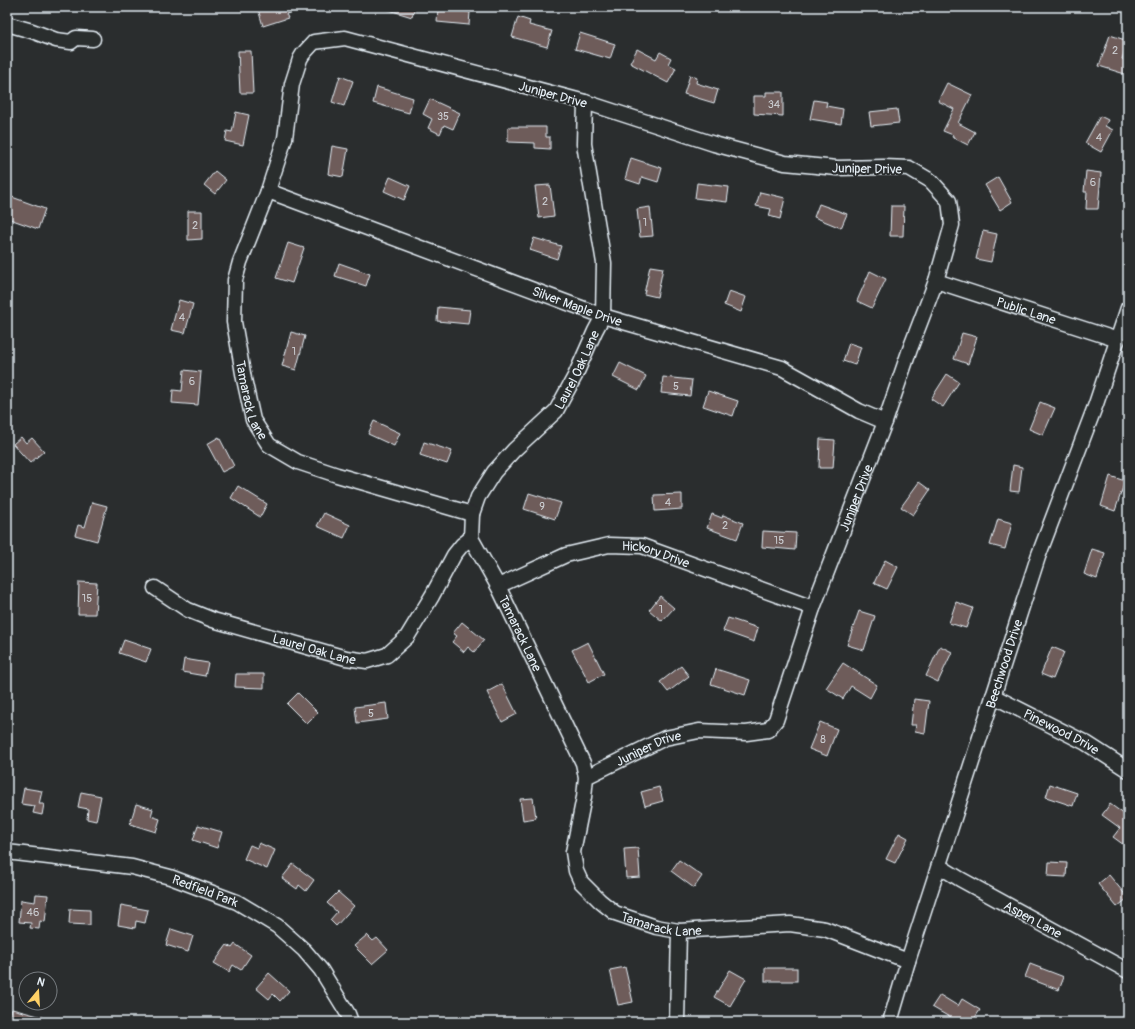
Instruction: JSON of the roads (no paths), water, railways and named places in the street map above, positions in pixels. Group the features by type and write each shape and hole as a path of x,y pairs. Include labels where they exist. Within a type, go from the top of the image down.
{"street":[{"path":"7,24 56,40 71,42 76,38 93,39"},
{"name":"Juniper Drive","path":"268,191 285,138 292,84 300,59 314,42 345,38 585,102 714,144 785,163 837,168 910,168 931,181 949,201 952,225 936,281 910,349 885,422 813,608 776,720 768,730 746,733 699,732 664,738 586,777"},
{"name":"Laurel Oak Lane","path":"472,514 478,497 494,472 514,450 556,411 576,376 595,331 604,316 604,263 584,144 585,102"},
{"name":"Silver Maple Drive","path":"268,191 604,316 782,368 859,411 885,422"},
{"name":"Tamarack Lane","path":"268,191 235,280 234,322 253,420 269,445 298,462 472,514"},
{"name":"Public Lane","path":"936,281 1118,340"},
{"name":"Beechwood Drive","path":"890,1022 908,960 1038,557 1096,404 1128,308"},
{"path":"471,538 472,514"},
{"name":"Laurel Oak Lane","path":"154,588 188,610 213,620 346,658 367,661 387,655 407,637 432,596 454,555 462,545 471,538"},
{"name":"Tamarack Lane","path":"471,538 498,586 583,763 586,777 574,852 576,871 581,882 600,901 615,913 656,927 679,930 790,924 825,929 908,960"},
{"name":"Hickory Drive","path":"498,586 566,555 609,545 642,546 813,608"},
{"name":"Pinewood Drive","path":"993,696 1086,744 1128,770"},
{"name":"Redfield Park","path":"7,852 132,867 170,877 237,902 277,926 304,950 321,970 348,1014 351,1022"},
{"name":"Aspen Lane","path":"939,866 1128,971"},
{"path":"677,1022 679,930"}]}
